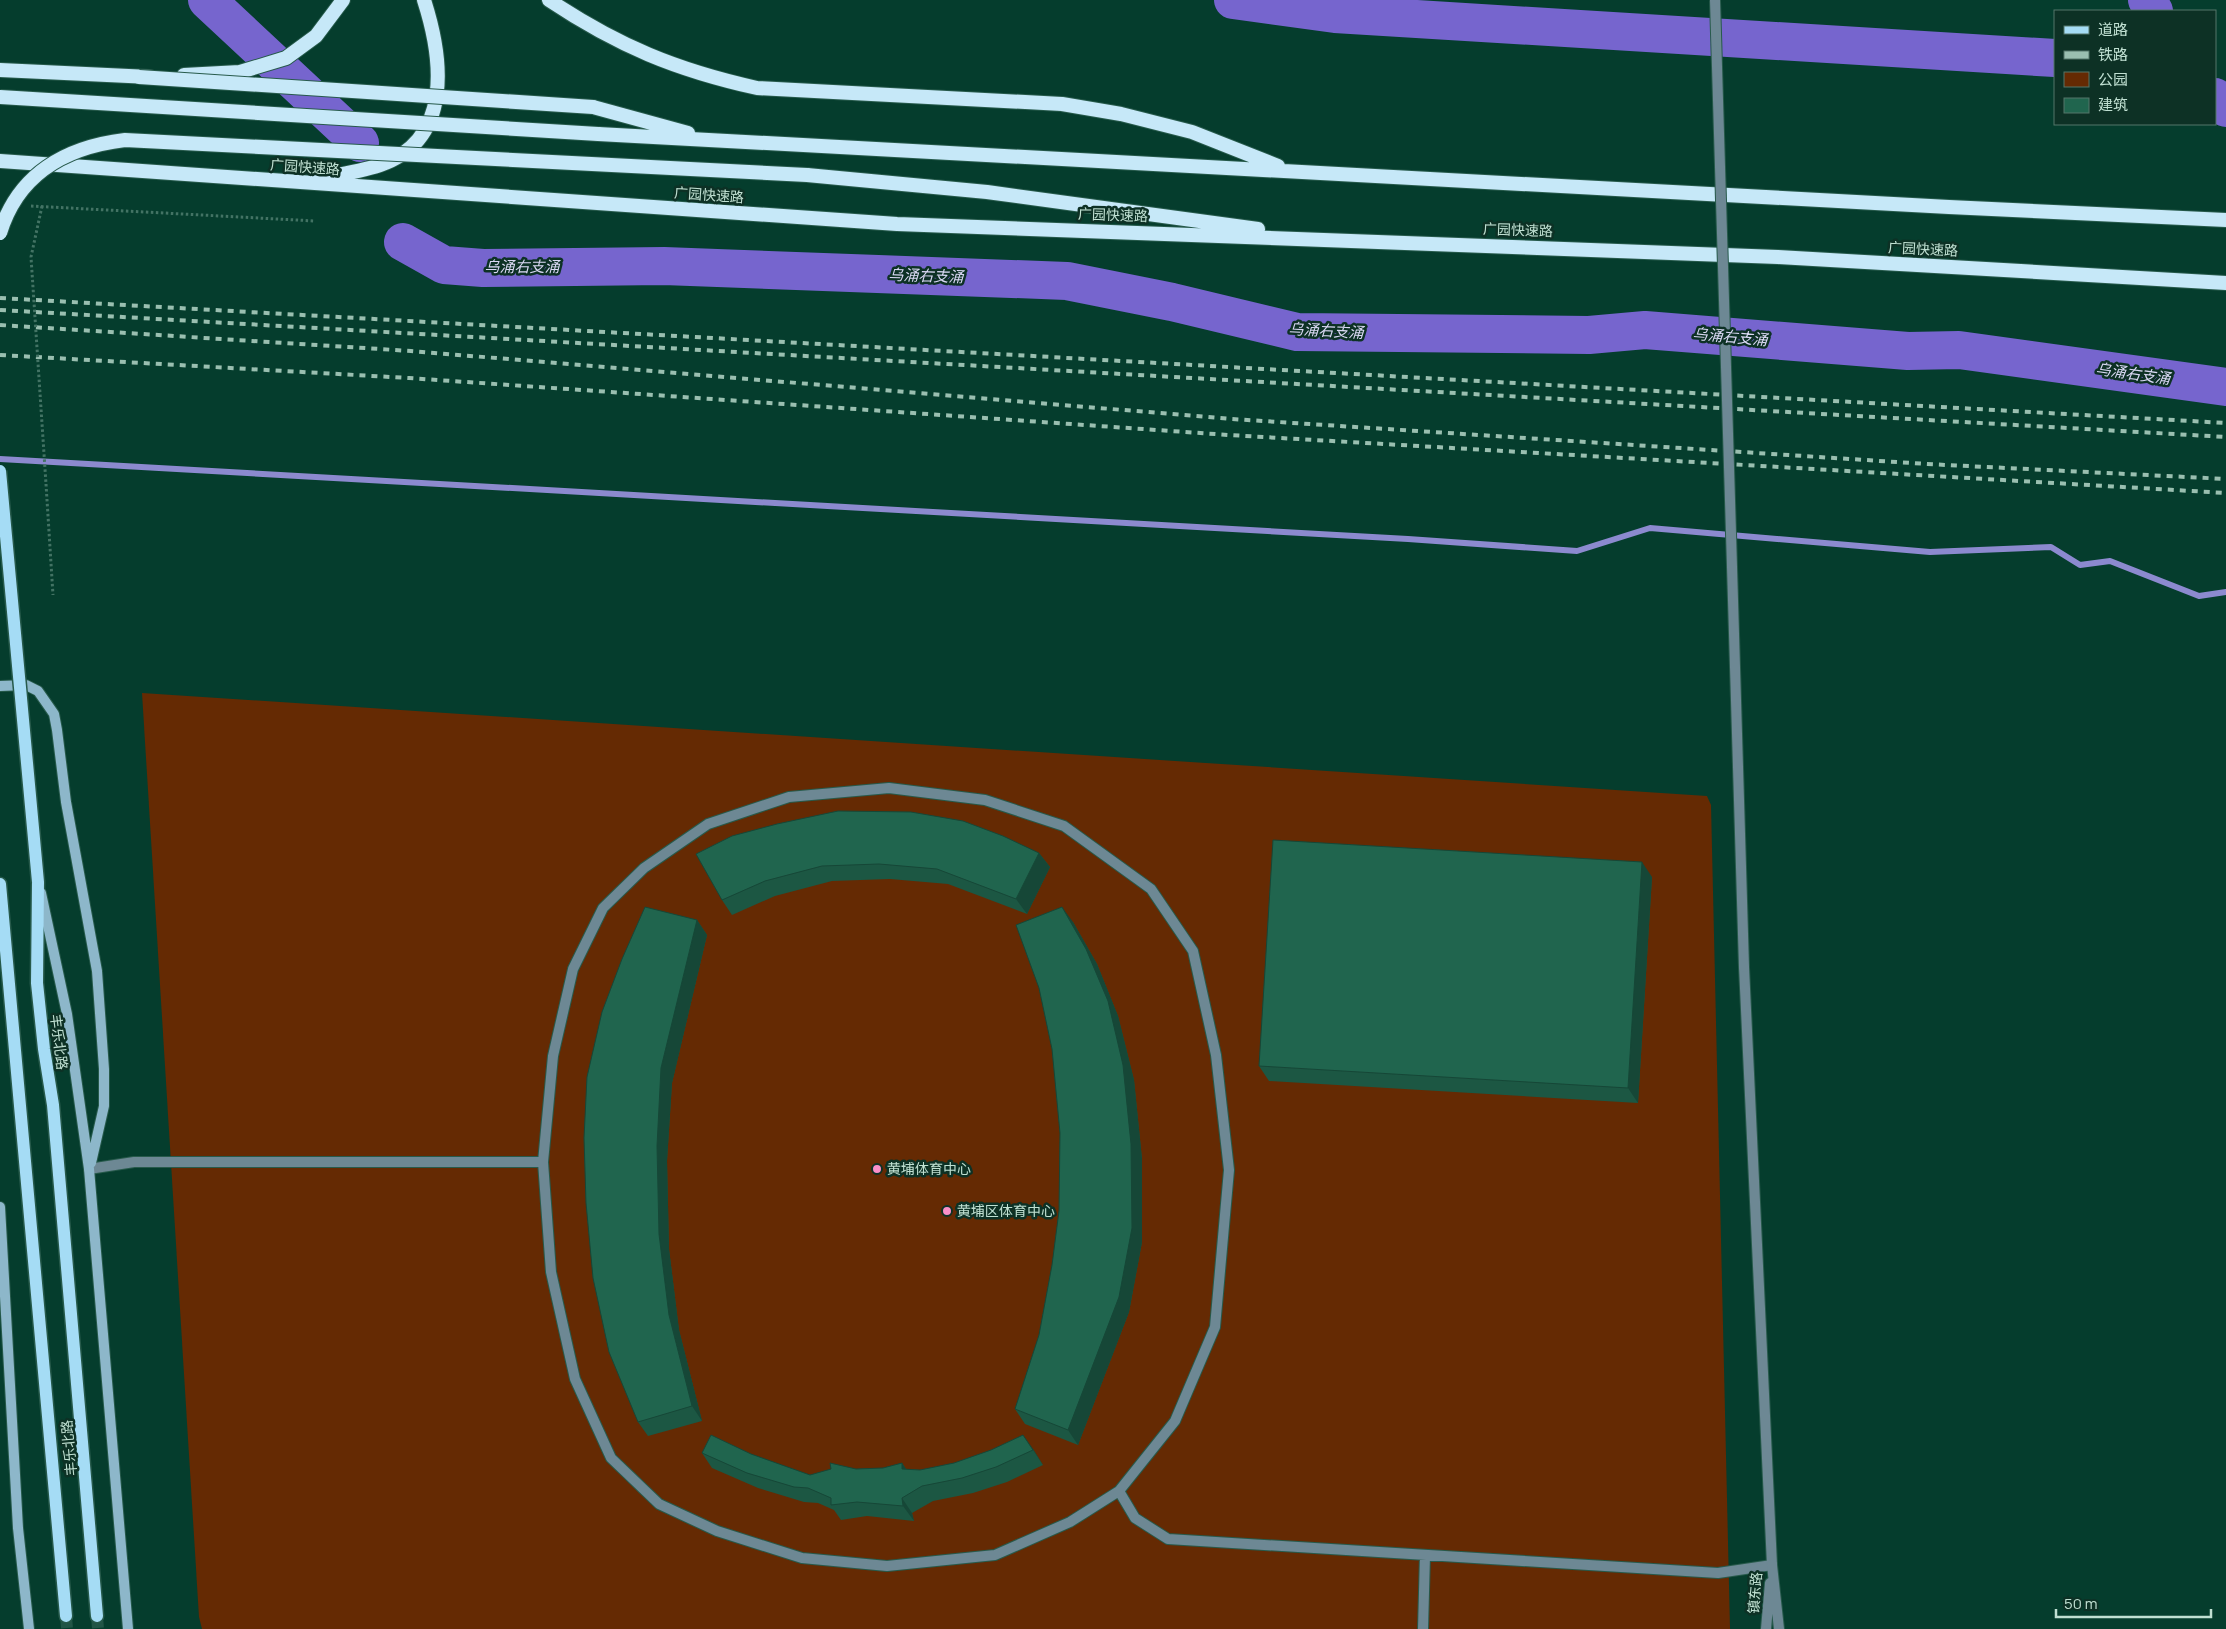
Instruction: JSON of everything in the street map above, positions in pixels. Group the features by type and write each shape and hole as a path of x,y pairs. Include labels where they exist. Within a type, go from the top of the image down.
{"highway":[{"path":"139,77 240,72 286,58 316,36 343,0"},
{"path":"295,183 381,165 408,150 424,131 432,117 439,92 438,58 424,0"},
{"path":"549,0 636,51 724,81 757,88 807,92 1062,104 1120,114 1192,132 1288,170"},
{"path":"0,70 139,77 593,107 716,141"},
{"path":"0,97 716,141 1288,170 1939,207 2226,220"},
{"path":"0,234 14,200 33,178 46,168 81,148 125,140 807,175 986,192 1337,239"},
{"name":"广园快速路","path":"0,161 897,224 1778,257 2226,283"}],"main road":[{"name":"丰乐北路","path":"0,471 38,882 37,983 44,1049 53,1105 97,1616"},
{"path":"0,686 26,685 38,691 46,699 55,722 70,830 91,935 100,1008 104,1106 89,1169"},
{"path":"38,882 67,1014 89,1169 128,1627"},
{"name":"丰乐北路","path":"0,884 66,1616"},
{"path":"0,1206 18,1528 29,1629"}],"street":[{"path":"1119,1491 1135,1518 1168,1539 1718,1573 1772,1565 1744,967 1715,0"},
{"path":"889,788 984,800 1064,826 1150,889 1193,951 1216,1055 1229,1170 1215,1327 1175,1421 1119,1491 1070,1522 994,1555 887,1566 802,1558 717,1531 659,1504 611,1458 576,1379 550,1272 542,1162 553,1056 573,969 603,908 644,868 708,824 788,797 889,788"},
{"path":"89,1169 134,1162 542,1162"},
{"path":"1423,1629 1425,1555"},
{"name":"镇东路","path":"1766,1629 1772,1565"},
{"name":"镇东路","path":"1772,1565 1780,1629"}],"path":[{"path":"53,595 31,257 42,206 315,221"}],"green space":[{"name":"黄埔区体育中心","path":"142,693 1707,796 1711,805 1730,1629 202,1629 199,1617"}],"building":[{"path":"838,811 911,812 963,821 1003,836 1039,853 1016,899 937,869 879,864 822,866 765,881 722,900 696,854 732,836"},
{"path":"1273,840 1642,862 1628,1088 1259,1066"},
{"path":"645,907 697,920 661,1068 657,1146 659,1234 669,1315 692,1406 638,1422 609,1352 593,1278 586,1203 584,1138 587,1077 602,1012 622,959"},
{"path":"1062,907 1086,949 1108,1001 1123,1065 1131,1144 1132,1228 1119,1297 1068,1430 1015,1409 1039,1335 1052,1265 1059,1211 1060,1133 1052,1049 1039,988 1016,925"},
{"path":"711,1435 751,1454 810,1475 831,1469 830,1463 856,1469 883,1468 902,1463 902,1469 920,1470 954,1463 991,1450 1023,1435 1033,1450 996,1467 962,1478 922,1486 902,1498 903,1506 857,1502 831,1505 831,1498 808,1488 794,1487 747,1473 702,1453"}],"waterway":[{"name":"乌涌右支涌","path":"207,0 360,143"},
{"name":"乌涌右支涌","path":"1233,0 1335,14 2054,58"},
{"path":"2147,0 2153,10"},
{"path":"2216,98 2226,108"},
{"name":"乌涌右支涌","path":"403,242 444,265 483,268 664,266 1067,281 1172,302 1297,332 1589,335 1645,330 1908,351 1959,350 2226,387"},
{"path":"0,459 1408,539 1577,551 1650,528 1930,552 2051,547 2080,565 2110,561 2199,596 2226,592"}],"tunnel":[{"path":"66,1616 67,1629"},
{"path":"97,1616 98,1629"}],"railway":[{"path":"0,298 2226,423"},
{"path":"0,310 2226,437"},
{"path":"0,325 411,351 1232,419 1927,464 2226,479"},
{"path":"0,355 409,378 1229,435 2226,493"}],"place":[{"name":"黄埔体育中心","path":"877,1169"},
{"name":"黄埔区体育中心","path":"947,1211"}]}
